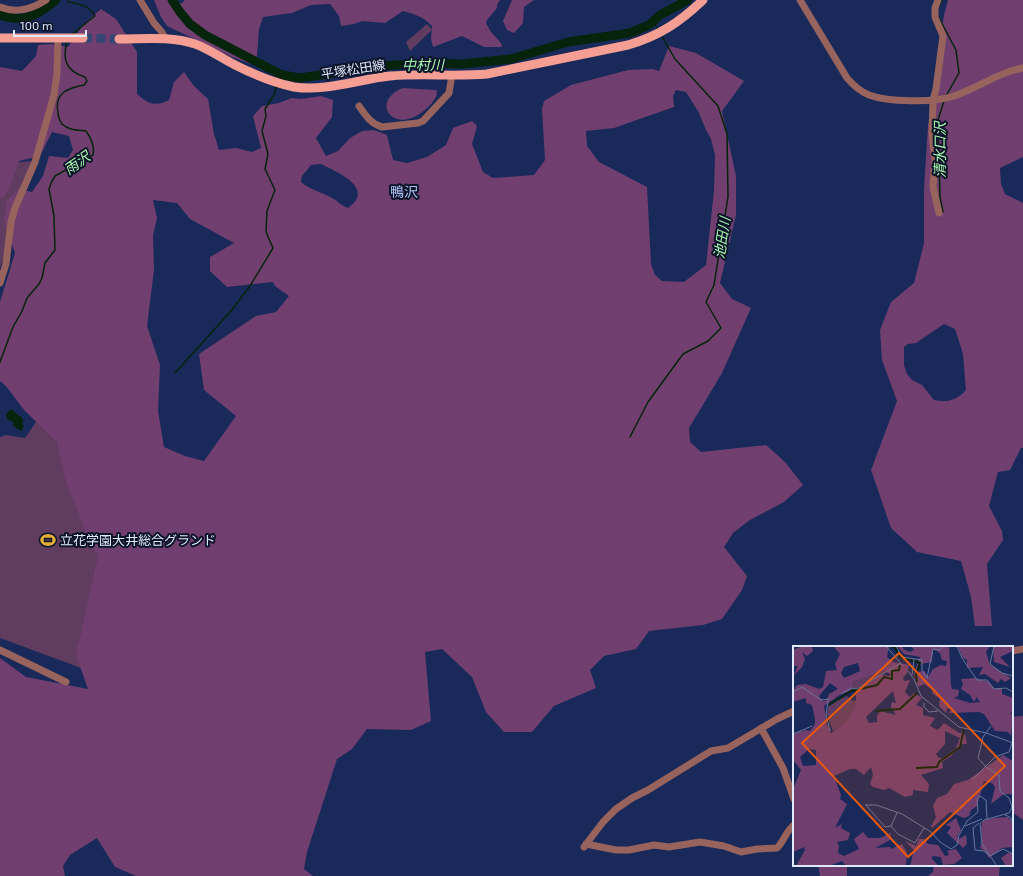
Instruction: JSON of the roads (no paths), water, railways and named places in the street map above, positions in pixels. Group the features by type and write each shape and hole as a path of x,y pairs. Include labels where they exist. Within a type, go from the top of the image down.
{"main road":[{"name":"平塚松田線","path":"119,39 166,39 194,43 235,65 285,85 299,88 330,86 389,76 416,74 474,75 499,72 642,41 661,33 678,22 703,0"},
{"path":"0,38 83,38"}],"street":[{"path":"0,7 16,11 33,8 46,0"},
{"path":"140,0 166,39"},
{"path":"800,0 847,78 855,87 869,95 880,98 933,100 955,96 1008,72 1023,68"},
{"path":"938,0 935,8 935,17 943,36 936,89 933,100 932,134 935,160 933,188 939,213"},
{"path":"0,283 6,264 11,222 35,162 54,95 57,74 58,38"},
{"path":"359,106 368,120 377,126 382,127 418,124 429,117 449,93 452,75"},
{"path":"1013,651 1023,649"},
{"path":"0,650 66,682"},
{"path":"793,712 777,718 728,748 711,752 632,798 616,809 603,822 585,845 616,850 629,850 654,845 669,847 700,842 724,846 741,852 757,849 777,848 789,829 793,826"},
{"path":"761,728 783,768 793,797"}],"waterway":[{"name":"中村川","path":"0,15 8,18 23,18 37,14 56,0"},
{"name":"雨沢","path":"68,0 69,2 87,8 95,16 71,35"},
{"name":"中村川","path":"172,0 190,24 205,35 282,75 300,78 380,66 428,63 462,64 511,59 568,42 630,33 649,25 660,15 688,0"},
{"name":"清水口沢","path":"939,6 942,0"},
{"name":"清水口沢","path":"938,16 956,50 959,73 946,96"},
{"name":"池田川","path":"653,21 658,30"},
{"name":"池田川","path":"630,437 648,402 683,354 708,341 721,328 706,302 714,285 728,197 727,134 718,106 675,59 662,36"},
{"name":"雨沢","path":"0,362 13,327 27,298 39,284 42,278 45,263 55,250 54,216 49,189 52,181 55,176 93,155 92,142 86,131 64,126 58,115 57,106 60,96 68,90 84,85 87,81 85,77 73,72 67,64 65,59 67,41"},
{"name":"中村川","path":"279,80 282,75"},
{"path":"175,373 231,311 250,286 273,248 266,232 267,211 275,190 265,169 268,154 262,131 266,116 265,109 274,95 277,85"},
{"name":"清水口沢","path":"943,212 940,197 938,120 944,101"}],"tunnel":[{"path":"83,38 119,39"}],"place":[{"name":"立花学園大井総合グランド","path":"48,540"}],"district":[{"name":"鴨沢","path":"404,192"}]}
